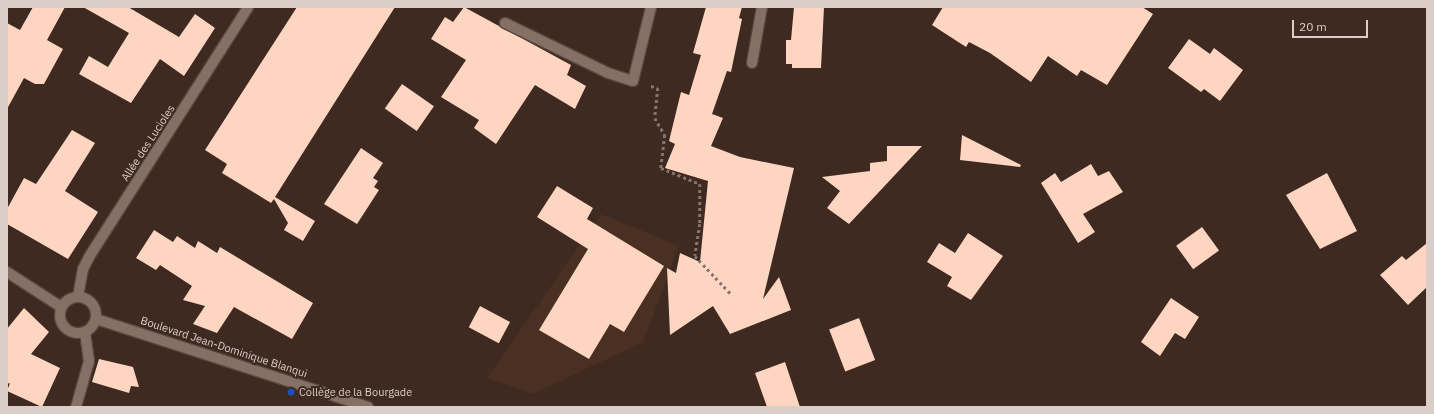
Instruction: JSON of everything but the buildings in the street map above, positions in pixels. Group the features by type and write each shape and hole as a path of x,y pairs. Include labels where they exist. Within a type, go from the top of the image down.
{"street":[{"name":"Allée des Lucioles","path":"78,297 83,269 89,257 248,7"},
{"path":"505,23 608,73 633,81 651,7"},
{"path":"752,63 762,7"},
{"path":"7,272 62,307"},
{"path":"78,297 93,304 96,319 85,332 76,333 62,324 62,307 66,302 78,297"},
{"name":"Boulevard Jean-Dominique Blanqui","path":"96,319 368,407"},
{"path":"76,407 89,361 85,332"}],"path":[{"path":"633,81 658,88 655,118 665,135 660,168 700,184 700,224 695,256 731,294"}],"shaded area":[{"path":"601,214 679,246 643,342 533,394 487,378"}],"place":[{"name":"Collège de la Bourgade","path":"291,392"}]}
